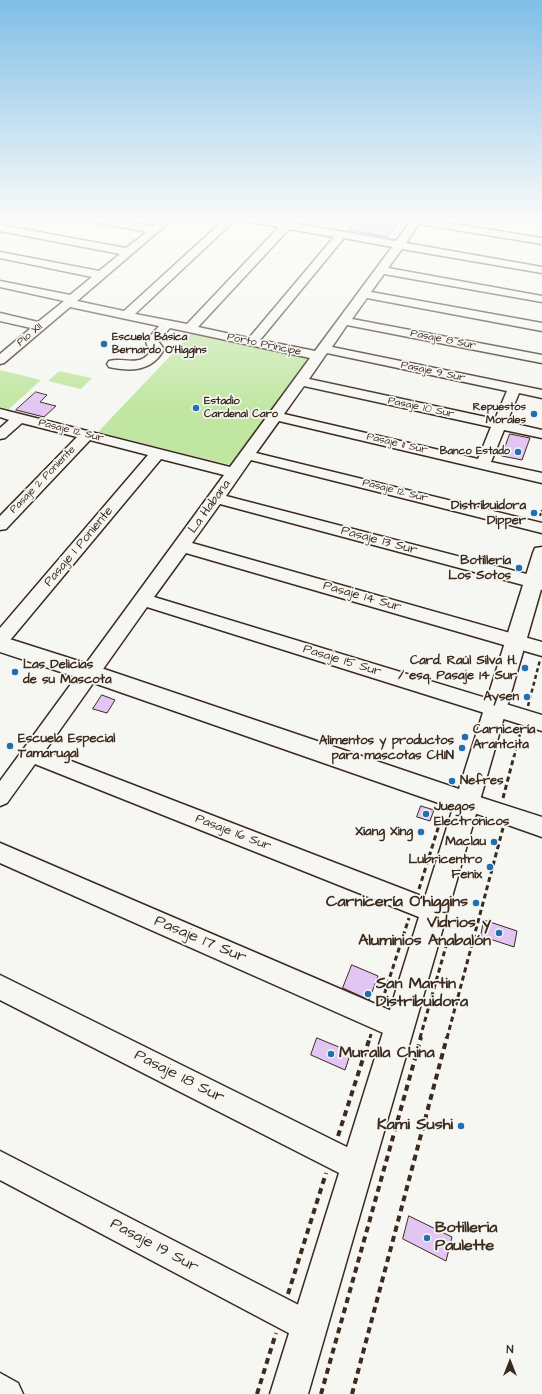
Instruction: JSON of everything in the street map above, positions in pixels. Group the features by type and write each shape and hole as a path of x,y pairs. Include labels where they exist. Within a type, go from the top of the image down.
{"main road":[{"path":"289,1394 309,1327 345,1160 388,1022 432,918 458,799 495,709 516,641 538,583 542,553"},
{"path":"0,644 90,673 458,799"}],"street":[{"name":"Pío XII","path":"2,357 93,282"},
{"path":"127,315 165,282"},
{"path":"188,329 233,282"},
{"path":"252,342 302,282"},
{"name":"La Habana","path":"0,797 372,282"},
{"path":"448,282 542,299"},
{"path":"0,284 70,301"},
{"path":"364,294 542,328"},
{"name":"Porto Príncipe","path":"70,301 188,329 252,342 321,353"},
{"path":"0,317 40,326"},
{"name":"Pasaje 8 Sur","path":"344,321 542,359"},
{"path":"114,364 138,366 151,358 158,349 152,341 167,324"},
{"name":"Pasaje 9 Sur","path":"321,353 542,394"},
{"name":"Pasaje 10 Sur","path":"300,381 542,434"},
{"path":"484,464 514,389"},
{"name":"Pasaje 12 Sur","path":"0,413 234,473"},
{"name":"Pasaje 11 Sur","path":"275,416 542,478"},
{"path":"0,435 18,418"},
{"name":"Pasaje 2 Poniente","path":"0,525 87,435"},
{"name":"Pasaje 1 Poniente","path":"0,640 158,453"},
{"name":"Pasaje 12 Sur","path":"247,455 539,527"},
{"name":"Pasaje 13 Sur","path":"216,498 538,583"},
{"name":"Pasaje 14 Sur","path":"182,546 542,649"},
{"name":"Pasaje 15 Sur","path":"143,600 542,723"},
{"name":"Pasaje 16 Sur","path":"31,754 432,918"},
{"path":"458,799 542,827"},
{"name":"Pasaje 17 Sur","path":"0,853 388,1022"},
{"name":"Pasaje 18 Sur","path":"0,987 345,1160"},
{"name":"Pasaje 19 Sur","path":"0,1165 309,1327"},
{"path":"0,1389 7,1394"}],"path":[{"path":"539,527 542,510"},
{"path":"352,1394 506,815 502,799 542,652"},
{"path":"320,1394 432,918 458,799"},
{"path":"257,1394 282,1313 345,1160 388,1022 432,918"}],"green space":[{"name":"Estadio Cardenal Caro","path":"191,334 308,359 230,465 98,432"},
{"path":"0,370 41,380 9,409 0,407"},
{"path":"59,371 92,378 81,389 48,381"}],"building":[{"path":"36,392 47,395 40,402 56,406 44,417 16,410"},
{"path":"510,434 530,438 522,460 502,456"},
{"path":"102,695 115,700 107,713 93,709"},
{"name":"Juegos Electronicos","path":"421,806 434,810 430,821 417,817"},
{"name":"Vidrios y Aluminios Anabalón","path":"484,920 517,931 514,947 481,936"},
{"path":"352,965 378,976 369,1000 343,988"},
{"name":"Muralla China","path":"317,1038 351,1052 345,1070 311,1055"},
{"name":"Botilleria Paulette","path":"409,1216 452,1237 446,1261 403,1239"}],"place":[{"name":"Escuela Básica Bernardo O'Higgins","path":"104,344"},
{"name":"Estadio Cardenal Caro","path":"196,408"},
{"name":"Repuestos Morales","path":"534,414"},
{"name":"Banco Estado","path":"518,452"},
{"name":"Distribuidora Dipper","path":"534,513"},
{"name":"Botillería Los Sotos","path":"519,568"},
{"name":"Card. Raúl Silva H. / esq. Pasaje 14 Sur","path":"525,668"},
{"name":"Las Delicias de su Mascota","path":"15,672"},
{"name":"Aysen","path":"527,697"},
{"name":"Carnicería Arantcita","path":"465,737"},
{"name":"Escuela Especial Tamarugal","path":"10,746"},
{"name":"Alimentos y productos para mascotas CHIN","path":"462,748"},
{"name":"Nefres","path":"452,781"},
{"name":"Juegos Electronicos","path":"426,814"},
{"name":"Xiang Xing","path":"421,832"},
{"name":"Maclau","path":"494,842"},
{"name":"Lubricentro Fenix","path":"490,867"},
{"name":"Carnicería O'higgins","path":"476,903"},
{"name":"Vidrios y Aluminios Anabalón","path":"499,933"},
{"name":"San Martin Distribuidora","path":"368,994"},
{"name":"Muralla China","path":"331,1054"},
{"name":"Kami Sushi","path":"461,1126"},
{"name":"Botilleria Paulette","path":"427,1238"}]}
